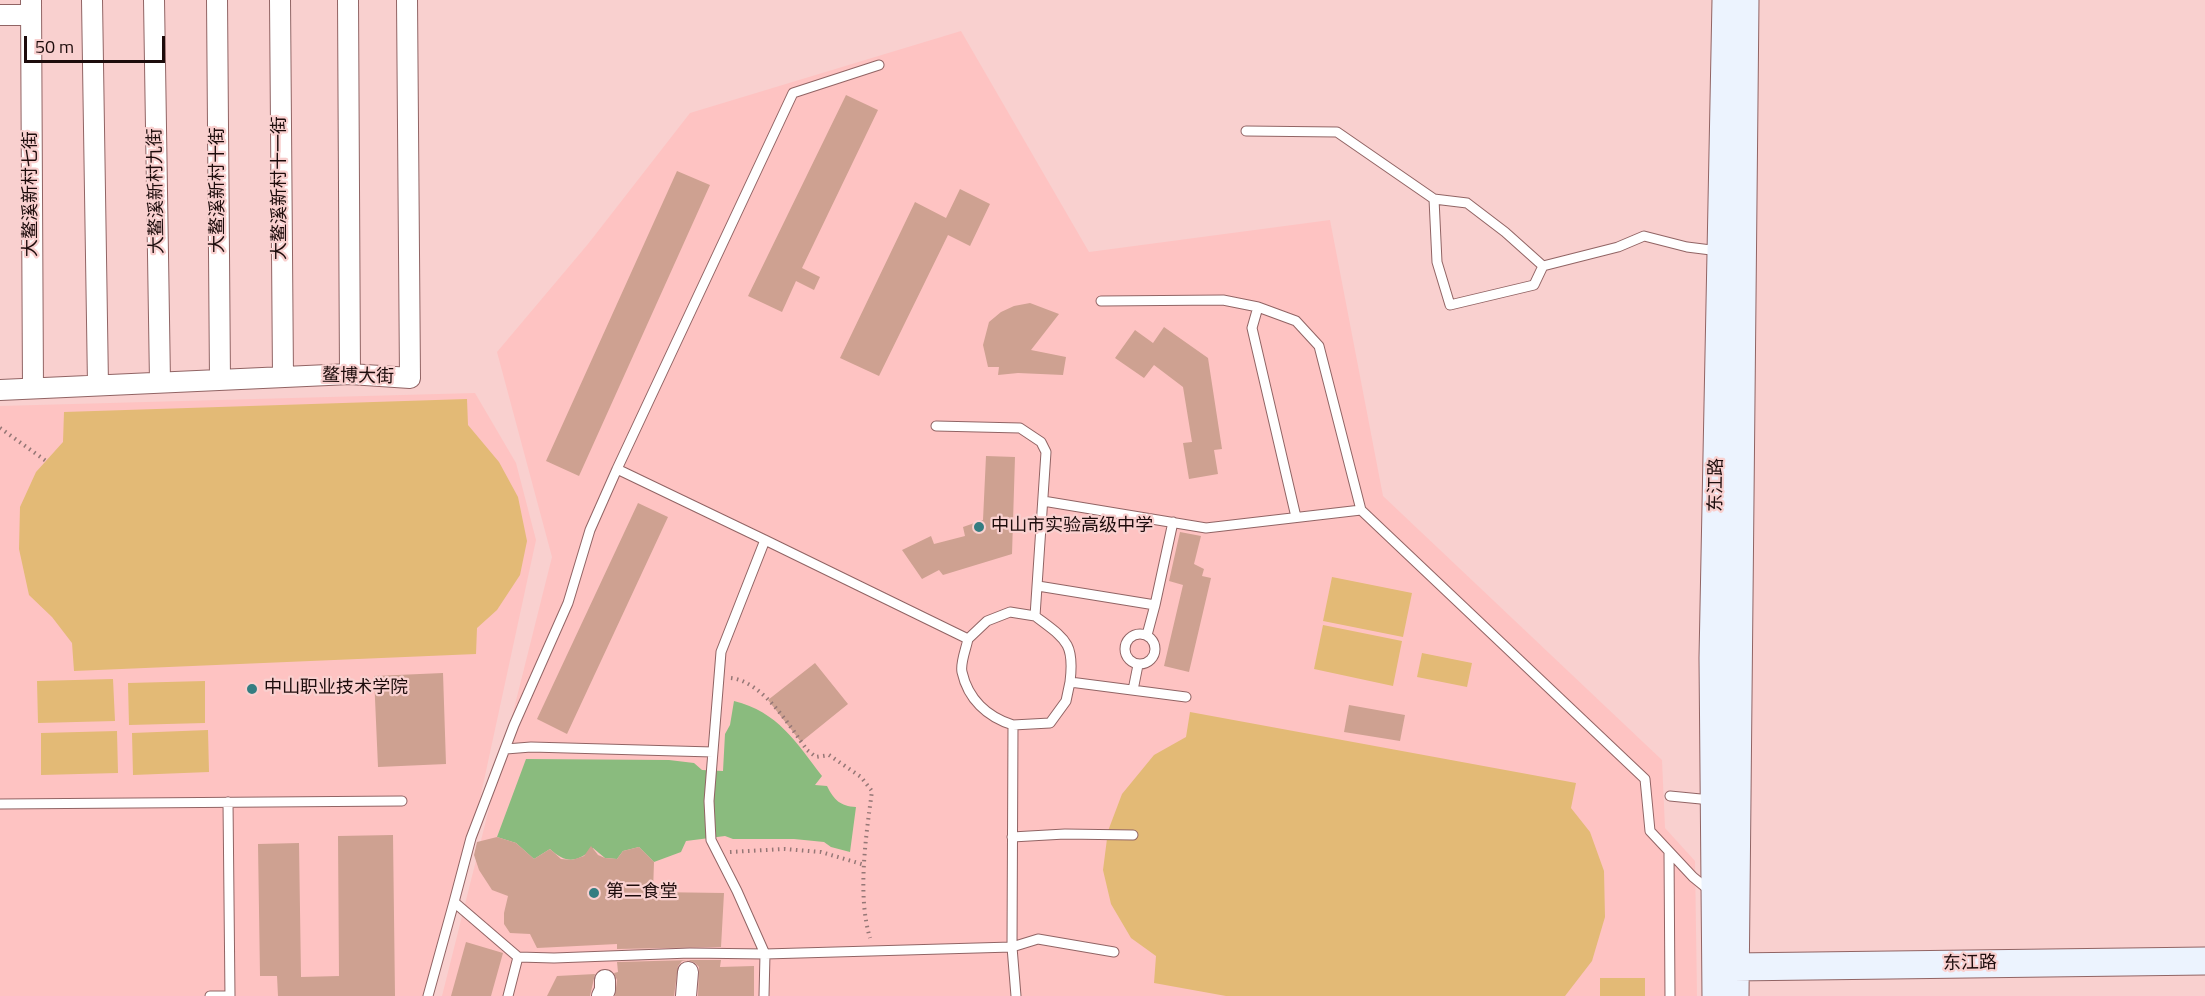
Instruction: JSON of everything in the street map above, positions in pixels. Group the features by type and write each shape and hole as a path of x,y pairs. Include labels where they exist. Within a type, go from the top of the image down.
{"street":[{"path":"92,0 98,385"},
{"name":"大鳌溪新村九街","path":"154,0 160,382"},
{"name":"大鳌溪新村十街","path":"218,0 220,380"},
{"name":"大鳌溪新村十一街","path":"280,0 283,377"},
{"path":"348,0 350,374"},
{"name":"鳌博大街","path":"0,390 350,374 410,378 407,0"},
{"name":"东江路","path":"1726,0 1713,646 1714,894 1722,978 1735,996"},
{"name":"东江路","path":"1722,978 1745,0"},
{"path":"0,15 31,7"},
{"name":"大鳌溪新村七街","path":"31,7 33,388"},
{"name":"东江路","path":"1722,978 2205,961"},
{"path":"686,996 687,972"}],"lane":[{"path":"428,996 471,838 535,677 568,603 590,530 794,93 879,65"},
{"path":"1246,131 1337,132 1434,199 1467,203 1505,232 1543,266"},
{"path":"1434,199 1437,262 1450,305 1534,285 1543,266"},
{"path":"1543,266 1618,247 1644,236 1687,247 1721,251"},
{"path":"1101,301 1223,300 1258,307 1296,321 1319,346 1361,510 1645,779 1650,831 1693,877 1714,894"},
{"path":"1258,307 1252,328 1296,518"},
{"path":"936,426 1020,428 1041,442 1046,452 1035,616"},
{"path":"617,468 968,639"},
{"path":"1043,501 1206,528 1361,510"},
{"path":"1147,635 1173,522"},
{"path":"764,996 765,954 711,840 709,801 721,652 765,540"},
{"path":"1038,586 1155,605"},
{"path":"1010,612 1035,616 1065,638 1073,660 1070,682 1065,701 1050,723 1013,725 996,720 975,702 961,670 968,639 987,621 1010,612"},
{"path":"1137,634 1147,635 1154,643 1155,653 1149,662 1138,665 1127,658 1125,644 1137,634"},
{"path":"1133,690 1138,665"},
{"path":"1070,682 1186,697"},
{"path":"1013,725 1012,947 1016,996"},
{"path":"506,749 531,747 713,752"},
{"path":"1670,796 1714,800"},
{"path":"0,804 402,801"},
{"path":"210,996 230,996 228,802"},
{"path":"1012,837 1065,834 1133,836"},
{"path":"1669,852 1670,996"},
{"path":"454,902 518,957 690,953 765,954 1012,947 1038,939 1114,952"},
{"path":"508,996 518,957"}],"path":[{"path":"0,428 46,461"},
{"path":"719,676 740,679 760,692 807,750 816,757 829,755 861,777 872,791 865,841 864,919 874,950"},
{"path":"717,853 783,849 821,852 865,865"}],"shaded area":[{"name":"中山市实验高级中学","path":"961,31 1089,252 1330,220 1383,496 1662,760 1665,828 1695,861 1697,996 442,996 552,557 497,352 588,244 690,113"},
{"name":"中山职业技术学院","path":"475,393 516,463 536,540 462,882 433,996 0,996 0,406"},
{"path":"467,399 468,425 499,462 518,497 527,541 520,575 497,610 477,628 476,654 74,671 72,643 52,617 29,595 19,549 20,507 36,472 63,442 64,412"},
{"path":"1332,577 1412,593 1403,637 1323,621"},
{"path":"1323,625 1402,641 1393,686 1314,669"},
{"path":"1422,653 1472,663 1467,687 1417,677"},
{"path":"113,679 115,721 38,723 37,681"},
{"path":"205,681 205,723 129,725 128,683"},
{"path":"734,701 763,713 785,730 822,776 815,785 827,786 838,801 856,807 850,852 831,847 824,842 794,839 733,839 725,836 686,841 681,852 654,862 639,847 623,851 617,859 605,858 593,848 577,859 566,859 550,849 534,859 516,843 497,837 526,759 669,760 694,763 702,770 723,771 725,734 730,725"},
{"path":"1190,712 1576,783 1571,808 1590,832 1604,871 1605,917 1592,961 1565,996 1226,996 1154,983 1156,956 1131,938 1111,904 1103,870 1108,831 1122,794 1154,755 1186,737"},
{"path":"208,730 209,772 133,775 132,733"},
{"path":"117,731 118,773 41,775 41,733"},
{"path":"1600,978 1645,978 1645,996 1600,996"}],"building":[{"path":"846,95 878,110 802,268 820,277 814,290 796,281 782,312 748,296"},
{"path":"677,171 710,185 579,476 546,461"},
{"path":"960,189 990,204 970,246 948,235 879,376 840,358 915,202 946,218"},
{"path":"1030,303 1059,314 1031,350 1066,357 1063,375 1018,373 998,375 999,367 988,367 983,345 989,322 1001,312 1014,306"},
{"path":"1164,327 1208,358 1222,449 1214,450 1218,474 1189,479 1183,443 1192,442 1183,387 1154,365 1144,378 1115,358 1135,330 1153,343"},
{"path":"986,456 1015,457 1012,554 943,575 939,570 922,579 902,550 931,536 934,544 965,536 963,527 983,520"},
{"path":"638,503 668,517 567,734 537,719"},
{"path":"1180,532 1201,536 1194,564 1204,569 1202,576 1211,578 1189,672 1164,666 1183,585 1169,581"},
{"path":"815,663 848,704 801,742 768,700"},
{"path":"443,673 446,764 378,767 374,676"},
{"path":"1349,705 1405,715 1400,741 1344,732"},
{"path":"393,835 395,996 278,996 277,976 260,976 258,844 299,843 301,977 339,976 338,836"},
{"name":"第二食堂","path":"497,837 516,843 534,859 550,849 561,859 572,860 584,856 591,846 598,855 617,859 623,851 639,847 654,862 653,892 724,893 721,947 617,949 617,944 537,948 530,934 510,933 504,924 508,896 492,890 479,870 474,855 477,842"},
{"path":"466,942 503,953 491,996 451,996"},
{"path":"688,960 682,961 678,966 674,996 615,996 617,980 614,973 618,972 617,962"},
{"path":"688,960 721,960 720,967 754,966 754,996 698,996 699,967"},
{"path":"595,974 590,996 547,996 557,976"}],"place":[{"name":"中山市实验高级中学","path":"979,527"},
{"name":"中山职业技术学院","path":"252,689"},
{"name":"第二食堂","path":"594,893"}]}
